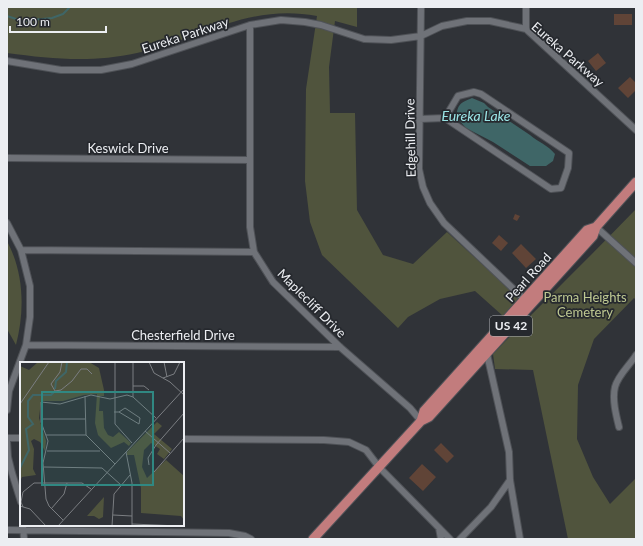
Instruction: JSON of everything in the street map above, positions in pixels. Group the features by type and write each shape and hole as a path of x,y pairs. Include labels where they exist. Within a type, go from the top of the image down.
{"main road":[{"name":"Pearl Road","path":"313,539 421,421 429,417 488,354 593,236 596,227 636,182"},
{"name":"Pearl Road","path":"421,421 424,411 524,299 587,230 596,227"}],"street":[{"name":"Edgehill Drive","path":"421,7 419,169 423,187 430,203 444,223 524,299"},
{"path":"526,7 526,29"},
{"name":"Eureka Parkway","path":"7,61 61,70 101,70 139,62 250,25 281,20 321,25 364,39 391,40 421,36 442,26 467,21 490,21 526,29 636,130"},
{"name":"Maplecliff Drive","path":"250,25 250,227 254,252 273,282 340,347 410,408 421,421"},
{"path":"419,119 444,118 551,189 561,188 568,168 569,153 481,94 474,92 458,96 444,118"},
{"name":"Keswick Drive","path":"7,158 250,160"},
{"path":"7,223 21,250 30,286 30,318 26,345 9,391 7,410"},
{"path":"596,227 636,263"},
{"path":"21,250 254,252"},
{"name":"Chesterfield Drive","path":"26,345 340,347"},
{"path":"488,354 509,452 510,480 520,539"},
{"path":"618,427 614,407 615,386 620,376 636,356"},
{"path":"7,438 20,438"},
{"path":"184,439 324,440 349,442 366,450 379,467 450,539"},
{"path":"7,442 8,457 20,499"},
{"path":"460,539 491,508 510,480"},
{"path":"23,528 24,539"},
{"path":"7,530 23,528 142,536 229,533 245,536 251,539"},
{"path":"439,528 441,539"}],"green space":[{"path":"7,7 357,7 357,27 335,21 329,67 330,113 355,113 357,210 383,255 413,264 447,232 519,298 503,316 475,291 440,299 408,317 398,328 322,255 310,222 305,181 306,89 317,16 292,13 269,14 225,24 160,47 137,53 104,58 72,59 7,53"},
{"name":"Parma Heights Cemetery","path":"636,209 636,300 634,298 594,339 578,385 577,439 593,477 610,504 636,478 636,539 568,539 533,370 495,369 493,354"},
{"path":"7,241 13,253 20,279 22,305 16,345 7,329"}],"water":[{"name":"Eureka Lake","path":"472,98 484,103 549,148 555,154 553,161 546,166 530,166 493,142 466,128 456,117 460,104"}],"building":[{"path":"614,14 632,14 632,25 614,25"},
{"path":"598,53 606,63 596,71 588,61"},
{"path":"630,77 636,83 636,90 628,98 618,88"},
{"path":"515,214 520,216 517,221 513,219"},
{"path":"499,235 508,243 501,251 492,243"},
{"path":"521,244 536,259 526,268 512,253"},
{"path":"441,443 454,456 447,463 434,450"},
{"path":"422,464 436,477 423,491 409,478"}],"waterway":[{"path":"7,16 22,21 52,18 63,14 70,7"}]}
